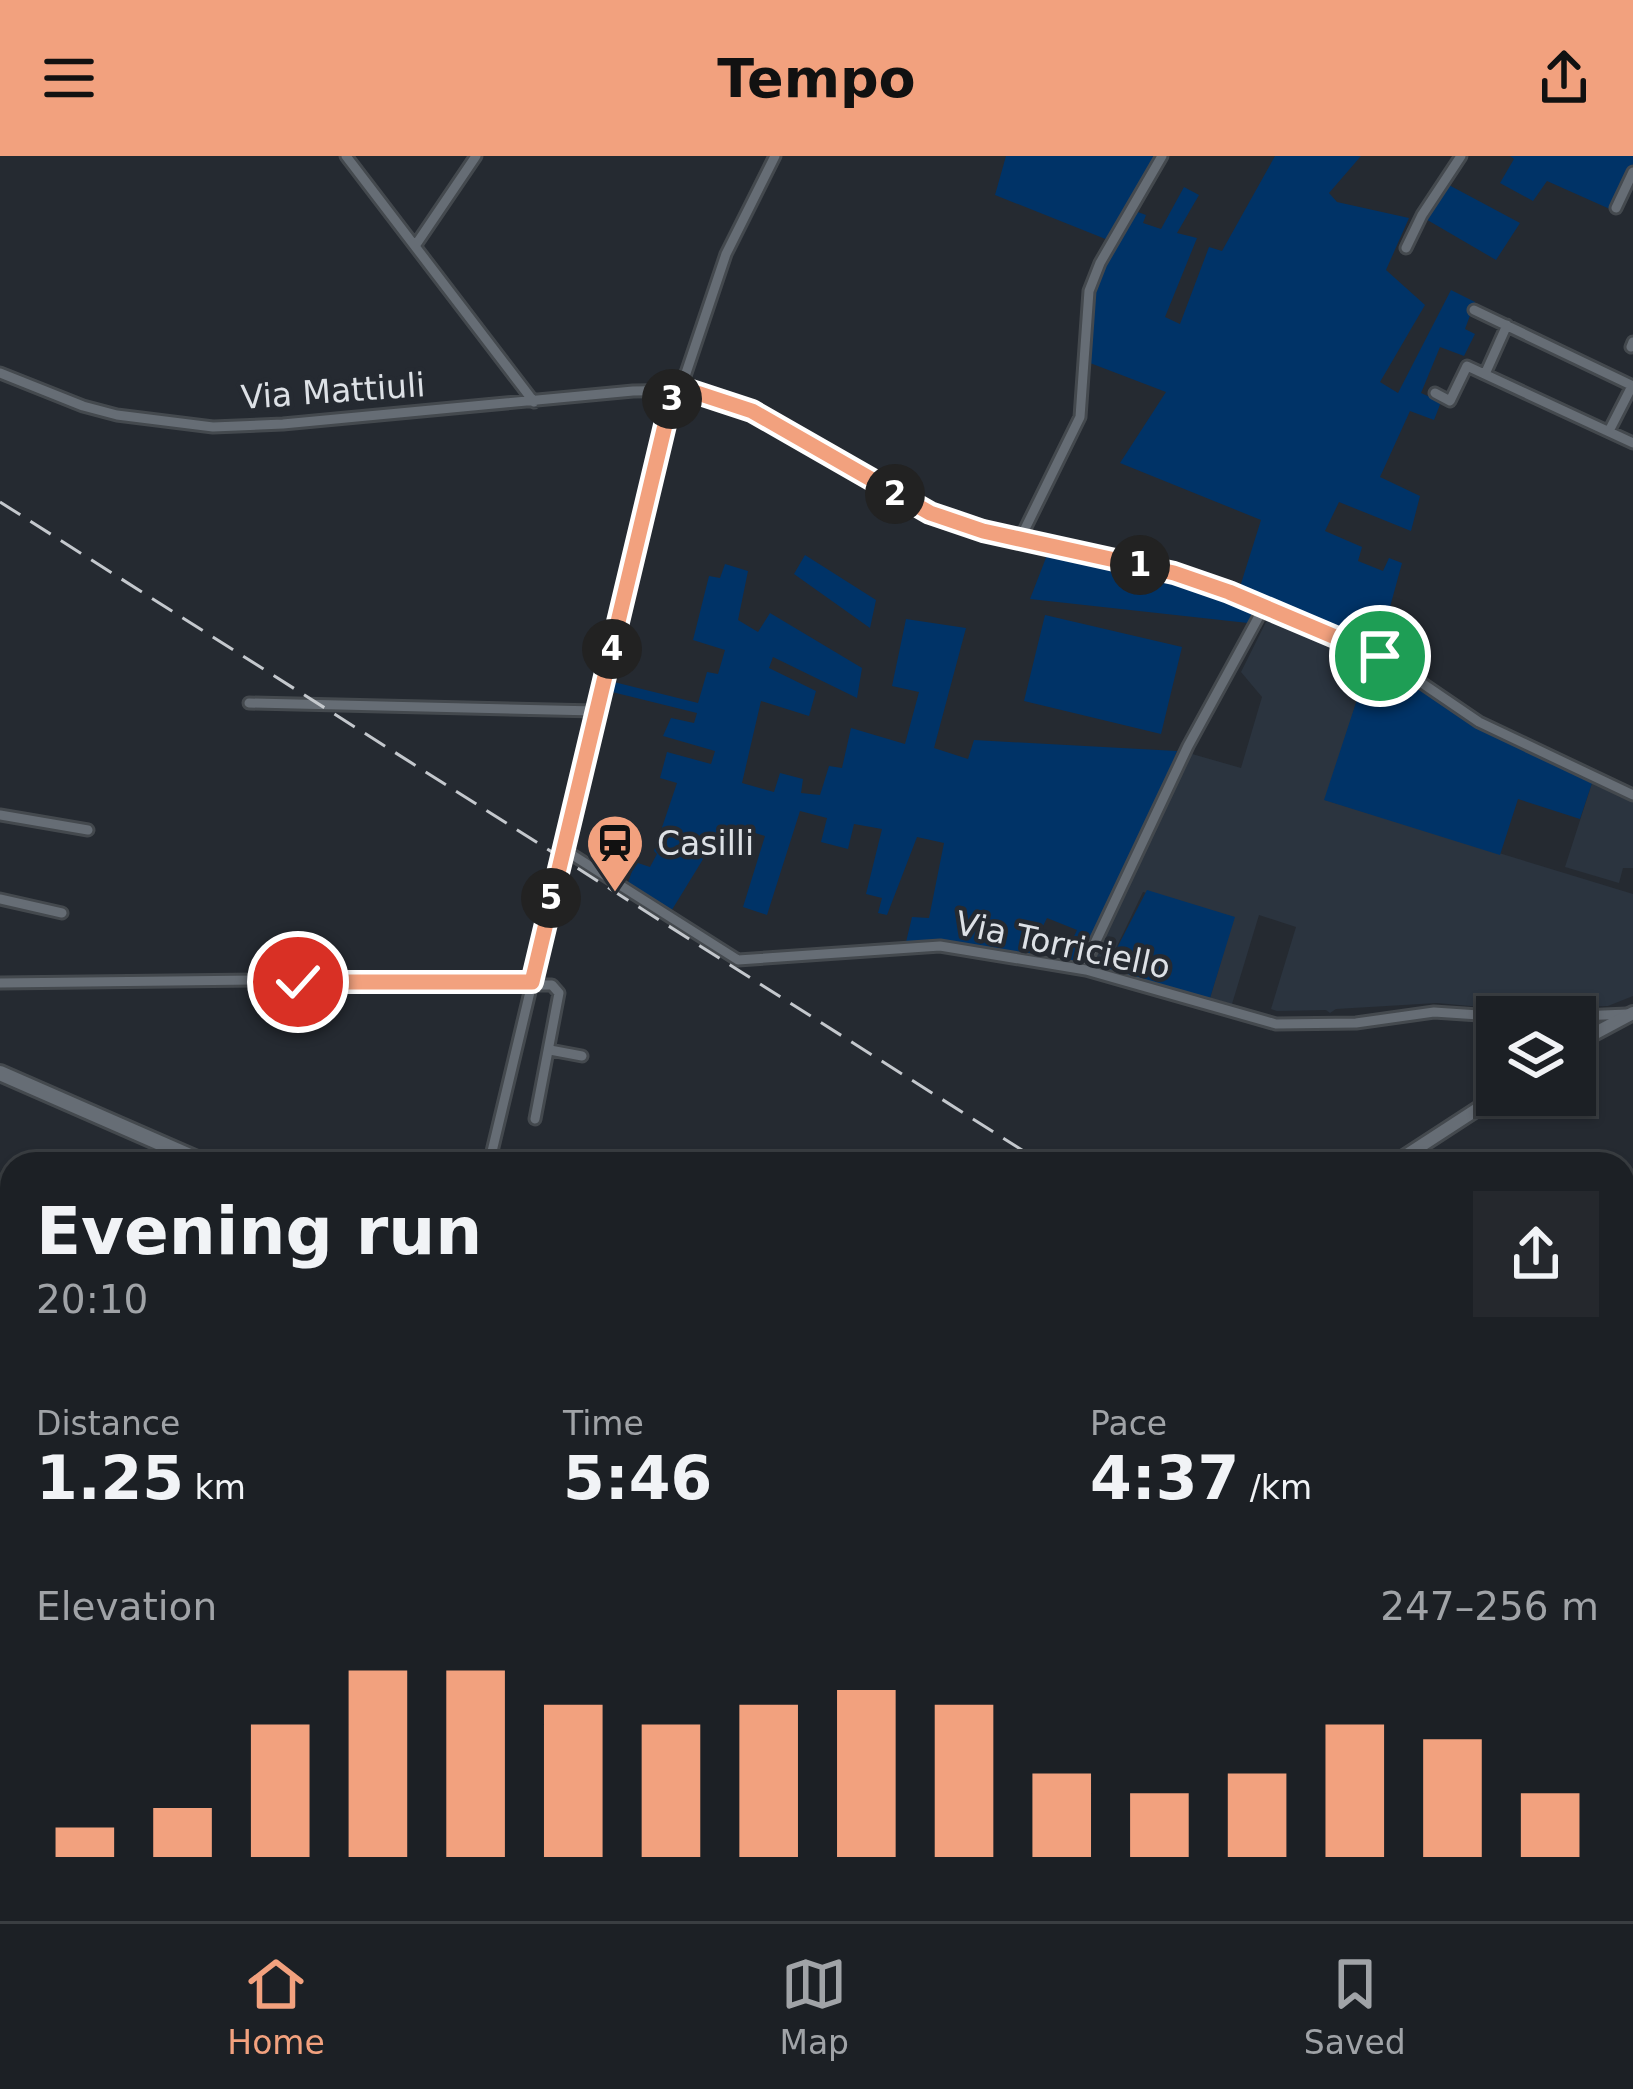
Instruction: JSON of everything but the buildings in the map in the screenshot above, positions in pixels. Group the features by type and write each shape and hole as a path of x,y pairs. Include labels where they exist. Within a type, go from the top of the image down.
{"main road":[{"path":"0,1073 181,1152"}],"street":[{"path":"346,156 534,402"},
{"path":"415,246 476,156"},
{"path":"492,1152 671,400 726,254 775,156"},
{"path":"1020,538 1080,417 1089,291 1100,263 1162,156"},
{"path":"1406,248 1461,156"},
{"path":"1616,208 1633,172"},
{"path":"1474,310 1633,386 1609,431"},
{"path":"1485,374 1507,325"},
{"path":"1435,393 1450,401 1467,366 1633,443"},
{"name":"Via Mattiuli","path":"0,373 83,406 189,426 284,424 679,387"},
{"path":"679,387 752,411 930,513 1174,573 1380,656 1479,722 1633,795"},
{"name":"Via Torriciello","path":"1087,960 1188,746 1264,607"},
{"path":"249,703 596,711"},
{"path":"0,815 88,830"},
{"name":"Via Torriciello","path":"563,849 738,960 940,946 1086,970 1276,1024 1356,1023 1434,1012 1476,1015"},
{"path":"0,898 62,913"},
{"path":"0,983 266,980 339,985 552,985 559,993 535,1119"},
{"path":"1596,1015 1633,1014"},
{"path":"1596,1033 1633,1014"},
{"path":"550,1050 582,1056"},
{"path":"1411,1152 1476,1110"}],"shaded area":[{"path":"1006,156 1155,156 1108,240 995,195"},
{"path":"1275,156 1361,156 1329,193 1337,202 1409,218 1386,270 1425,305 1380,382 1398,393 1451,290 1475,302 1465,329 1475,334 1464,356 1440,347 1421,393 1441,402 1434,420 1410,411 1380,477 1420,496 1411,531 1339,502 1325,531 1362,547 1358,561 1383,571 1389,558 1402,563 1387,618 1363,609 1351,640 1239,590 1261,520 1120,463 1166,392 1090,363 1096,283 1135,211 1146,215 1143,223 1161,229 1184,187 1199,195 1177,233 1197,238 1165,317 1180,324 1209,247 1222,251"},
{"path":"1510,156 1633,156 1633,164 1612,210 1547,181 1533,201 1500,183 1514,159"},
{"path":"1447,184 1520,223 1496,260 1424,218"},
{"path":"1049,550 1172,579 1254,610 1248,623 1030,599"},
{"path":"805,555 876,600 870,628 794,574"},
{"path":"725,564 748,571 738,620 758,632 770,613 862,668 857,698 773,657 769,668 816,691 809,716 761,701 742,783 774,792 780,773 803,779 801,793 820,795 829,766 842,768 851,728 905,744 919,692 892,686 906,619 966,628 934,748 968,759 974,740 1177,751 1161,794 1078,963 1063,960 1077,930 1047,918 1029,954 906,942 912,917 929,918 944,843 917,837 887,915 878,913 882,898 866,894 882,829 854,824 848,849 821,842 827,818 800,811 767,915 743,907 765,836 749,831 740,850 713,843 670,913 627,886 635,862 650,867 657,854 654,851 677,783 660,778 667,752 711,764 715,751 663,736 671,718 694,723 697,713 608,691 610,681 698,703 707,672 718,674 725,650 693,640 709,576 720,578"},
{"path":"1045,615 1182,647 1161,734 1024,701"},
{"path":"1269,616 1371,657 1325,800 1633,894 1633,996 1608,1006 1596,1006 1596,996 1476,996 1476,1007 1437,1003 1330,1013 1277,1011 1271,1009 1296,927 1259,915 1232,1004 1210,998 1234,917 1143,892 1106,969 1090,965 1192,754 1241,768 1262,697 1241,672"},
{"path":"1371,657 1505,740 1592,783 1580,819 1518,799 1500,855 1324,800"},
{"path":"1592,783 1633,800 1633,868 1623,868 1619,883 1565,867"},
{"path":"1147,890 1235,917 1210,998 1106,969"}],"railway":[{"path":"0,502 1025,1152"}],"place":[{"name":"Casilli","path":"615,894"}],"route":[{"path":"298,982 532,982 671,400 679,387 752,411 930,513 983,531 1174,573 1380,656"}]}
